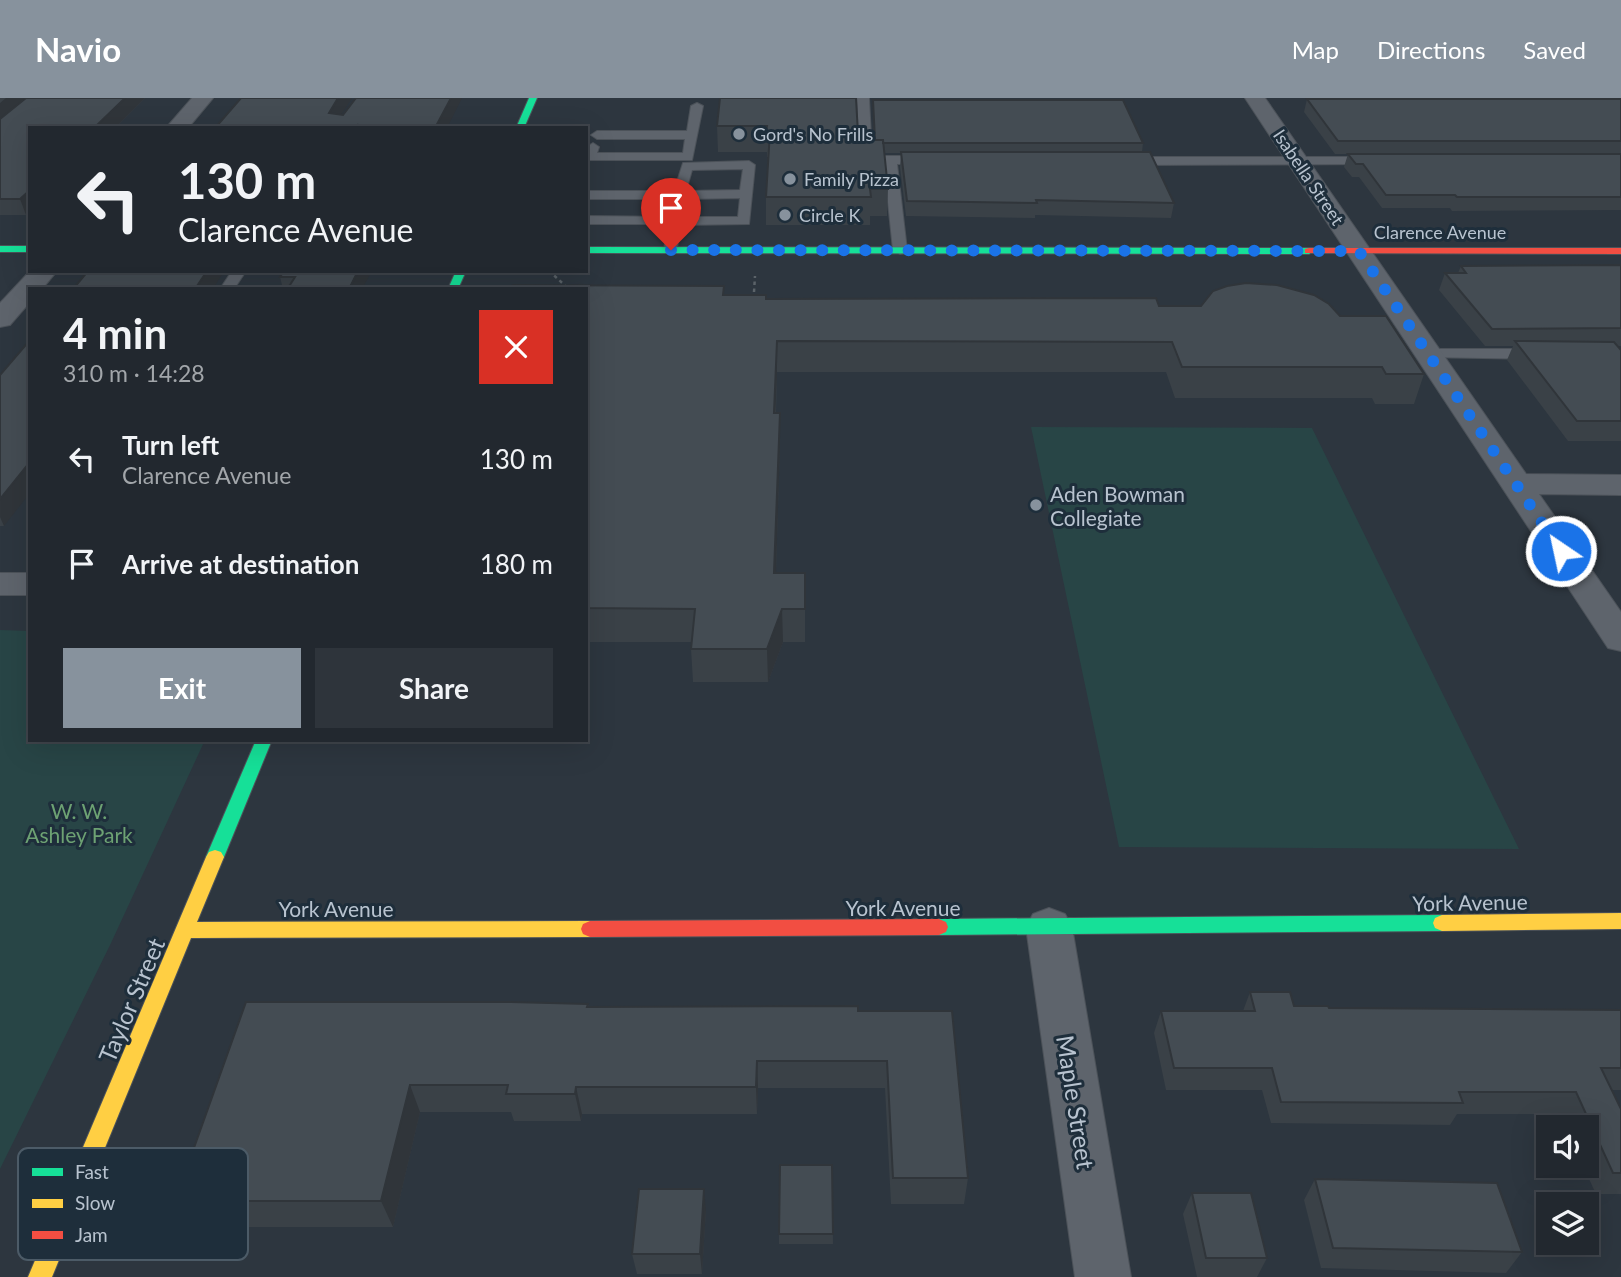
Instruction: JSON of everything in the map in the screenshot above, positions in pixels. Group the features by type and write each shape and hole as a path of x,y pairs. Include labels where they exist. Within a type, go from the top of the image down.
{"main road":[{"path":"521,126 533,98"},
{"path":"0,249 28,249"},
{"name":"Clarence Avenue","path":"588,250 1621,251"},
{"name":"Taylor Street","path":"94,1148 263,742"},
{"name":"York Avenue","path":"184,930 1049,927 1621,921"},
{"name":"Taylor Street","path":"40,1277 47,1260"}],"street":[{"path":"178,126 204,98"},
{"name":"Isabella Street","path":"1255,98 1621,639"},
{"path":"29,287 42,273"},
{"path":"0,319 28,288"},
{"path":"1516,484 1621,485"},
{"name":"Maple Street","path":"1049,927 1103,1277"}],"lane":[{"path":"863,98 866,160 945,160"},
{"path":"671,250 697,106"},
{"path":"588,220 744,221 749,165 590,157 595,141 692,135"},
{"path":"890,160 900,250"},
{"path":"1110,161 1390,161"},
{"path":"588,195 747,194"},
{"path":"1428,354 1556,354"}],"path":[{"path":"551,273 567,287"},
{"path":"754,310 755,275"}],"green space":[{"path":"1031,427 1312,428 1519,849 1119,847"},
{"name":"W. W. Ashley Park","path":"0,630 28,631 28,742 204,742 111,943 0,1169"}],"building":[{"path":"26,98 125,98 96,126 28,126 28,192 20,199 0,199 0,119"},
{"path":"241,98 338,98 329,113 343,115 356,98 451,98 436,126 217,126"},
{"path":"720,98 856,98 858,134 867,140 883,140 888,189 870,189 871,197 766,197 770,131 766,131 767,126 717,126"},
{"path":"1307,99 1621,99 1621,141 1338,141"},
{"path":"873,100 1123,100 1143,143 883,143 883,140 875,140"},
{"path":"901,152 1150,152 1174,203 907,201"},
{"path":"1348,154 1621,154 1621,197 1386,195 1363,164 1356,164"},
{"path":"1621,265 1621,328 1492,329 1445,273 1466,273 1461,266"},
{"path":"86,273 206,273 196,287 75,287"},
{"path":"283,273 357,273 350,287 289,287 295,277 280,277"},
{"path":"1246,283 1277,285 1314,295 1329,304 1340,316 1386,316 1424,374 1386,374 1382,367 1182,367 1172,342 777,341 774,413 780,413 774,573 805,573 805,609 782,609 767,649 691,649 695,609 588,608 588,287 512,287 513,285 724,286 723,295 766,295 766,299 1156,298 1159,306 1201,306 1213,291"},
{"path":"1515,341 1614,342 1621,350 1621,421 1577,421"},
{"path":"28,342 28,464 0,499 0,375"},
{"path":"1250,992 1290,992 1294,1006 1329,1008 1621,1010 1621,1068 1601,1068 1621,1109 1621,1173 1613,1173 1599,1142 1599,1115 1587,1115 1576,1092 1459,1092 1463,1103 1281,1102 1272,1068 1174,1068 1161,1011 1255,1011"},
{"path":"246,1002 511,1002 588,1004 587,1007 858,1006 858,1011 952,1011 968,1178 893,1178 887,1061 757,1061 756,1087 576,1087 575,1094 506,1094 508,1085 410,1085 381,1201 248,1201 248,1148 194,1148"},
{"path":"780,1165 832,1165 833,1234 779,1234"},
{"path":"1315,1179 1497,1183 1522,1252 1333,1248"},
{"path":"639,1189 704,1189 700,1254 632,1254"},
{"path":"1192,1193 1251,1193 1267,1258 1206,1258"}],"traffic: fast":[{"path":"521,126 533,98"},
{"path":"0,249 28,249"},
{"path":"588,250 1309,251"},
{"path":"454,287 460,273"},
{"path":"215,857 263,742"},
{"path":"939,927 1442,923"}],"traffic: slow":[{"path":"94,1148 215,857"},
{"path":"1442,923 1621,921"},
{"path":"185,930 590,929"},
{"path":"40,1277 47,1260"}],"traffic: jam":[{"path":"1309,251 1621,251"},
{"path":"590,929 939,927"}],"place":[{"name":"Gord's No Frills","path":"739,134"},
{"name":"Family Pizza","path":"790,179"},
{"name":"Circle K","path":"785,215"},
{"name":"Aden Bowman Collegiate","path":"1036,505"}],"route":[{"path":"671,250 1359,251 1561,551"}]}
